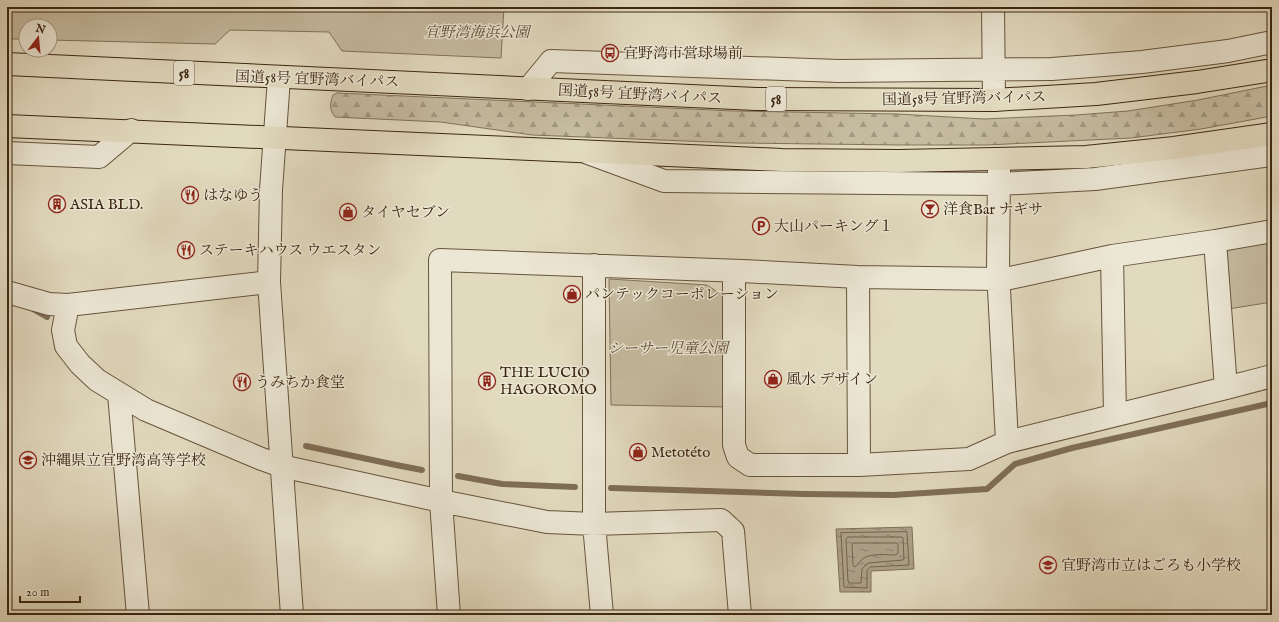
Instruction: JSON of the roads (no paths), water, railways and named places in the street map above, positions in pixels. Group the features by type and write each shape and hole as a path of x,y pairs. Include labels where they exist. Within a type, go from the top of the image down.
{"highway":[{"name":"国道58号 宜野湾バイパス","path":"7,64 279,78 756,99 994,100 1096,94 1197,82 1272,70"},
{"path":"7,126 131,130 274,138 782,160 899,161 1086,157 1174,148 1272,134"}],"street":[{"path":"993,7 994,100"},
{"path":"528,89 550,61 839,71 1052,69 1142,62 1228,51 1272,42"},
{"path":"279,78 271,190 269,282 292,615"},
{"path":"7,153 99,156 131,130"},
{"path":"583,152 664,181 999,184 1096,179 1272,155"},
{"path":"998,160 998,279 1007,442"},
{"path":"449,615 441,501 440,260 594,265 858,277 998,279 1112,256 1272,231"},
{"path":"1215,241 1226,388"},
{"path":"1112,256 1115,415"},
{"path":"594,265 594,524 602,615"},
{"path":"734,271 734,445 738,457 750,465 858,465 970,459 1007,442 1272,376"},
{"path":"858,277 858,465"},
{"path":"7,292 48,304 68,305 269,282"},
{"path":"68,305 63,330 66,346 80,364 97,380 146,410 281,466 441,501 547,522 594,524 721,520 733,531 740,615"},
{"path":"119,394 138,615"}],"water":[{"path":"912,527 914,569 871,571 871,592 840,592 836,529"}],"waterway":[{"path":"33,309 47,317"},
{"path":"611,488 804,494 893,495 987,489 1015,464 1072,448 1272,403"},
{"path":"306,446 422,470"},
{"path":"458,476 502,484 575,487"}],"place":[{"name":"宜野湾市営球場前","path":"610,53"},
{"name":"はなゆう","path":"190,195"},
{"name":"ASIA BLD.","path":"57,204"},
{"name":"洋食Bar ナギサ","path":"930,209"},
{"name":"タイヤセブン","path":"348,212"},
{"name":"大山パーキング１","path":"761,226"},
{"name":"ステーキハウス ウエスタン","path":"186,250"},
{"name":"パンテックコーポレーション","path":"572,294"},
{"name":"風水 デザイン","path":"773,379"},
{"name":"THE LUCIO HAGOROMO","path":"487,381"},
{"name":"うみちか食堂","path":"242,382"},
{"name":"Metotéto","path":"638,452"},
{"name":"沖縄県立宜野湾高等学校","path":"28,460"},
{"name":"宜野湾市立はごろも小学校","path":"1048,565"}],"park label":[{"name":"宜野湾海浜公園","path":"477,32"},
{"name":"シーサー児童公園","path":"668,348"}]}
